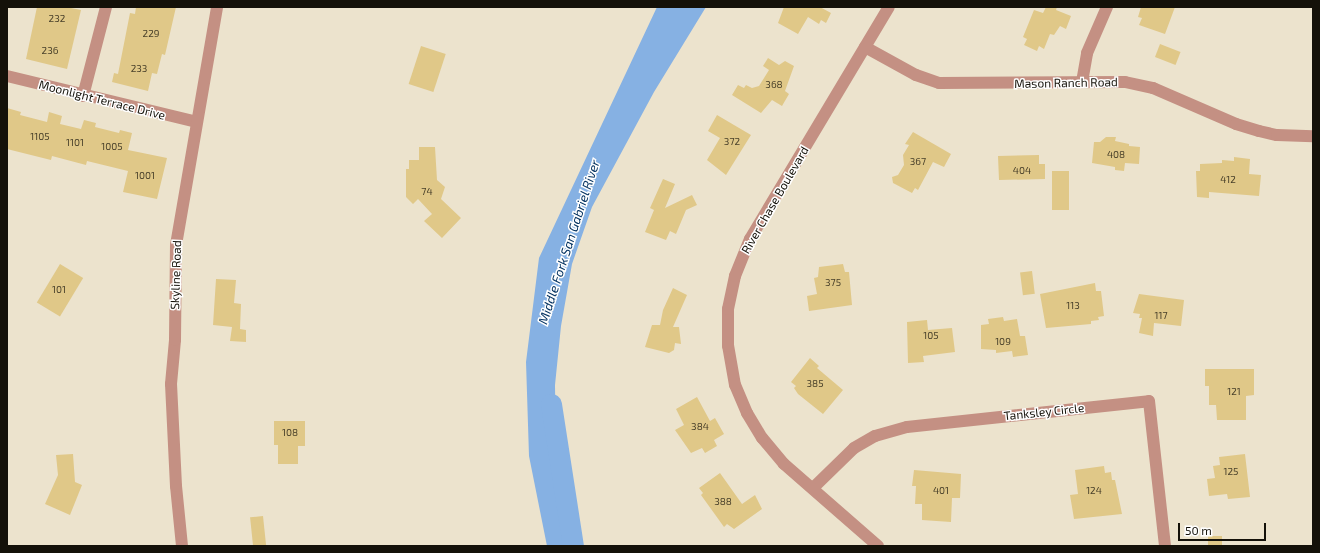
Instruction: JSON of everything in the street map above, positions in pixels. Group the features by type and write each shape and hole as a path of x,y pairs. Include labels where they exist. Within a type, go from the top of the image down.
{"street":[{"path":"82,96 106,7"},
{"name":"Skyline Road","path":"182,546 176,486 171,384 175,340 176,245 217,7"},
{"name":"River Chase Boulevard","path":"878,546 814,488 784,464 762,438 747,413 735,385 728,346 728,309 735,276 750,240 889,7"},
{"path":"1082,82 1083,66 1107,7"},
{"name":"Mason Ranch Road","path":"865,47 916,75 939,83 1082,82 1106,80 1138,84 1153,88 1236,124 1259,131 1277,135 1313,136"},
{"name":"Moonlight Terrace Drive","path":"7,76 82,96 197,122"},
{"name":"Tanksley Circle","path":"814,488 854,448 875,436 906,427 1149,402 1165,546"}],"water":[{"path":"657,7 706,7 654,92 592,207 572,264 561,326 555,385 556,462 570,522 579,546 547,546 529,456 526,362 539,258"}],"building":[{"path":"37,7 66,7 81,10 67,69 26,59"},
{"path":"136,7 176,7 165,55 162,54 157,74 152,73 148,91 112,82 114,73 118,74 130,13 135,14"},
{"path":"784,7 820,7 831,13 826,23 821,20 819,24 808,17 798,34 778,23"},
{"path":"1046,7 1057,7 1056,10 1071,16 1066,29 1060,26 1054,35 1050,34 1044,49 1039,46 1037,51 1024,45 1027,39 1023,37 1034,10 1043,13"},
{"path":"1141,7 1175,7 1165,34 1139,25 1142,18 1138,17"},
{"path":"1160,44 1181,52 1176,65 1155,57"},
{"path":"421,46 446,54 433,92 409,84"},
{"path":"768,58 779,65 785,61 794,66 785,91 789,94 782,106 772,100 761,113 732,95 738,85 744,88 746,85 752,88 759,86 769,70 763,66"},
{"path":"7,108 21,112 20,115 47,122 49,112 62,116 60,124 81,129 84,120 96,123 95,127 119,133 120,130 132,133 128,150 167,158 157,199 123,192 128,171 87,161 86,165 52,156 51,160 7,149"},
{"path":"717,115 751,135 726,175 707,160 720,138 708,131"},
{"path":"913,132 951,154 944,167 933,162 918,190 915,188 912,193 893,183 892,177 898,175 904,165 903,155 909,145 905,144"},
{"path":"1106,137 1116,137 1115,141 1129,144 1129,146 1140,147 1139,164 1125,163 1124,171 1115,170 1115,167 1092,163 1094,142 1100,142"},
{"path":"419,147 435,147 437,180 445,187 441,199 461,218 442,238 424,221 432,214 418,199 413,204 406,197 406,169 409,169 409,160 419,160"},
{"path":"1039,155 1039,164 1045,164 1045,179 999,180 998,156"},
{"path":"1234,157 1250,159 1249,174 1261,175 1259,196 1209,192 1209,198 1197,197 1196,171 1200,171 1200,164 1222,163 1222,160 1234,161"},
{"path":"1052,171 1069,171 1069,210 1052,210"},
{"path":"663,179 675,184 665,208 692,195 697,205 686,210 676,234 670,231 666,240 645,232 654,210 650,208"},
{"path":"60,264 83,278 60,316 37,303"},
{"path":"843,264 845,272 849,272 852,305 809,311 807,296 817,294 814,278 818,277 819,267"},
{"path":"1032,271 1035,294 1023,295 1020,272"},
{"path":"216,279 236,280 234,303 241,304 240,329 246,330 246,342 230,341 232,327 213,325"},
{"path":"1095,283 1096,291 1101,291 1104,316 1098,317 1099,320 1091,321 1091,324 1046,328 1040,294"},
{"path":"673,288 687,295 673,327 679,327 681,344 675,343 674,350 669,353 645,347 652,325 660,325 663,310"},
{"path":"1139,294 1184,300 1181,326 1154,323 1153,336 1139,333 1142,318 1139,318 1140,314 1133,313"},
{"path":"1003,317 1004,321 1017,319 1020,336 1025,336 1028,355 1013,357 1012,351 996,353 996,350 981,349 981,325 989,324 988,319"},
{"path":"927,320 928,330 952,328 955,352 923,356 924,362 908,363 907,322"},
{"path":"810,358 819,366 817,368 843,390 823,414 798,394 794,388 796,386 791,382"},
{"path":"1205,369 1254,369 1254,395 1246,396 1246,420 1217,420 1216,405 1209,405 1209,386 1205,386"},
{"path":"697,397 710,421 715,418 724,434 714,440 717,446 705,453 702,448 691,453 675,430 684,425 676,409"},
{"path":"274,421 305,421 305,446 298,446 298,464 278,464 278,445 274,445"},
{"path":"73,454 75,482 82,485 70,515 45,504 58,475 56,455"},
{"path":"1245,454 1250,497 1228,499 1227,494 1209,496 1207,479 1215,478 1213,466 1220,465 1219,457"},
{"path":"1104,466 1105,473 1111,472 1112,480 1115,480 1122,514 1074,519 1070,495 1078,494 1075,470"},
{"path":"914,470 961,474 960,498 952,498 951,522 922,520 922,504 915,504 916,486 912,486"},
{"path":"720,473 742,504 755,495 762,509 734,529 727,524 724,527 701,495 703,493 699,488"},
{"path":"263,516 266,546 253,546 250,517"},
{"path":"1208,536 1222,536 1222,546 1208,546"}],"waterway":[{"name":"Middle Fork San Gabriel River","path":"551,404 573,546"}]}
